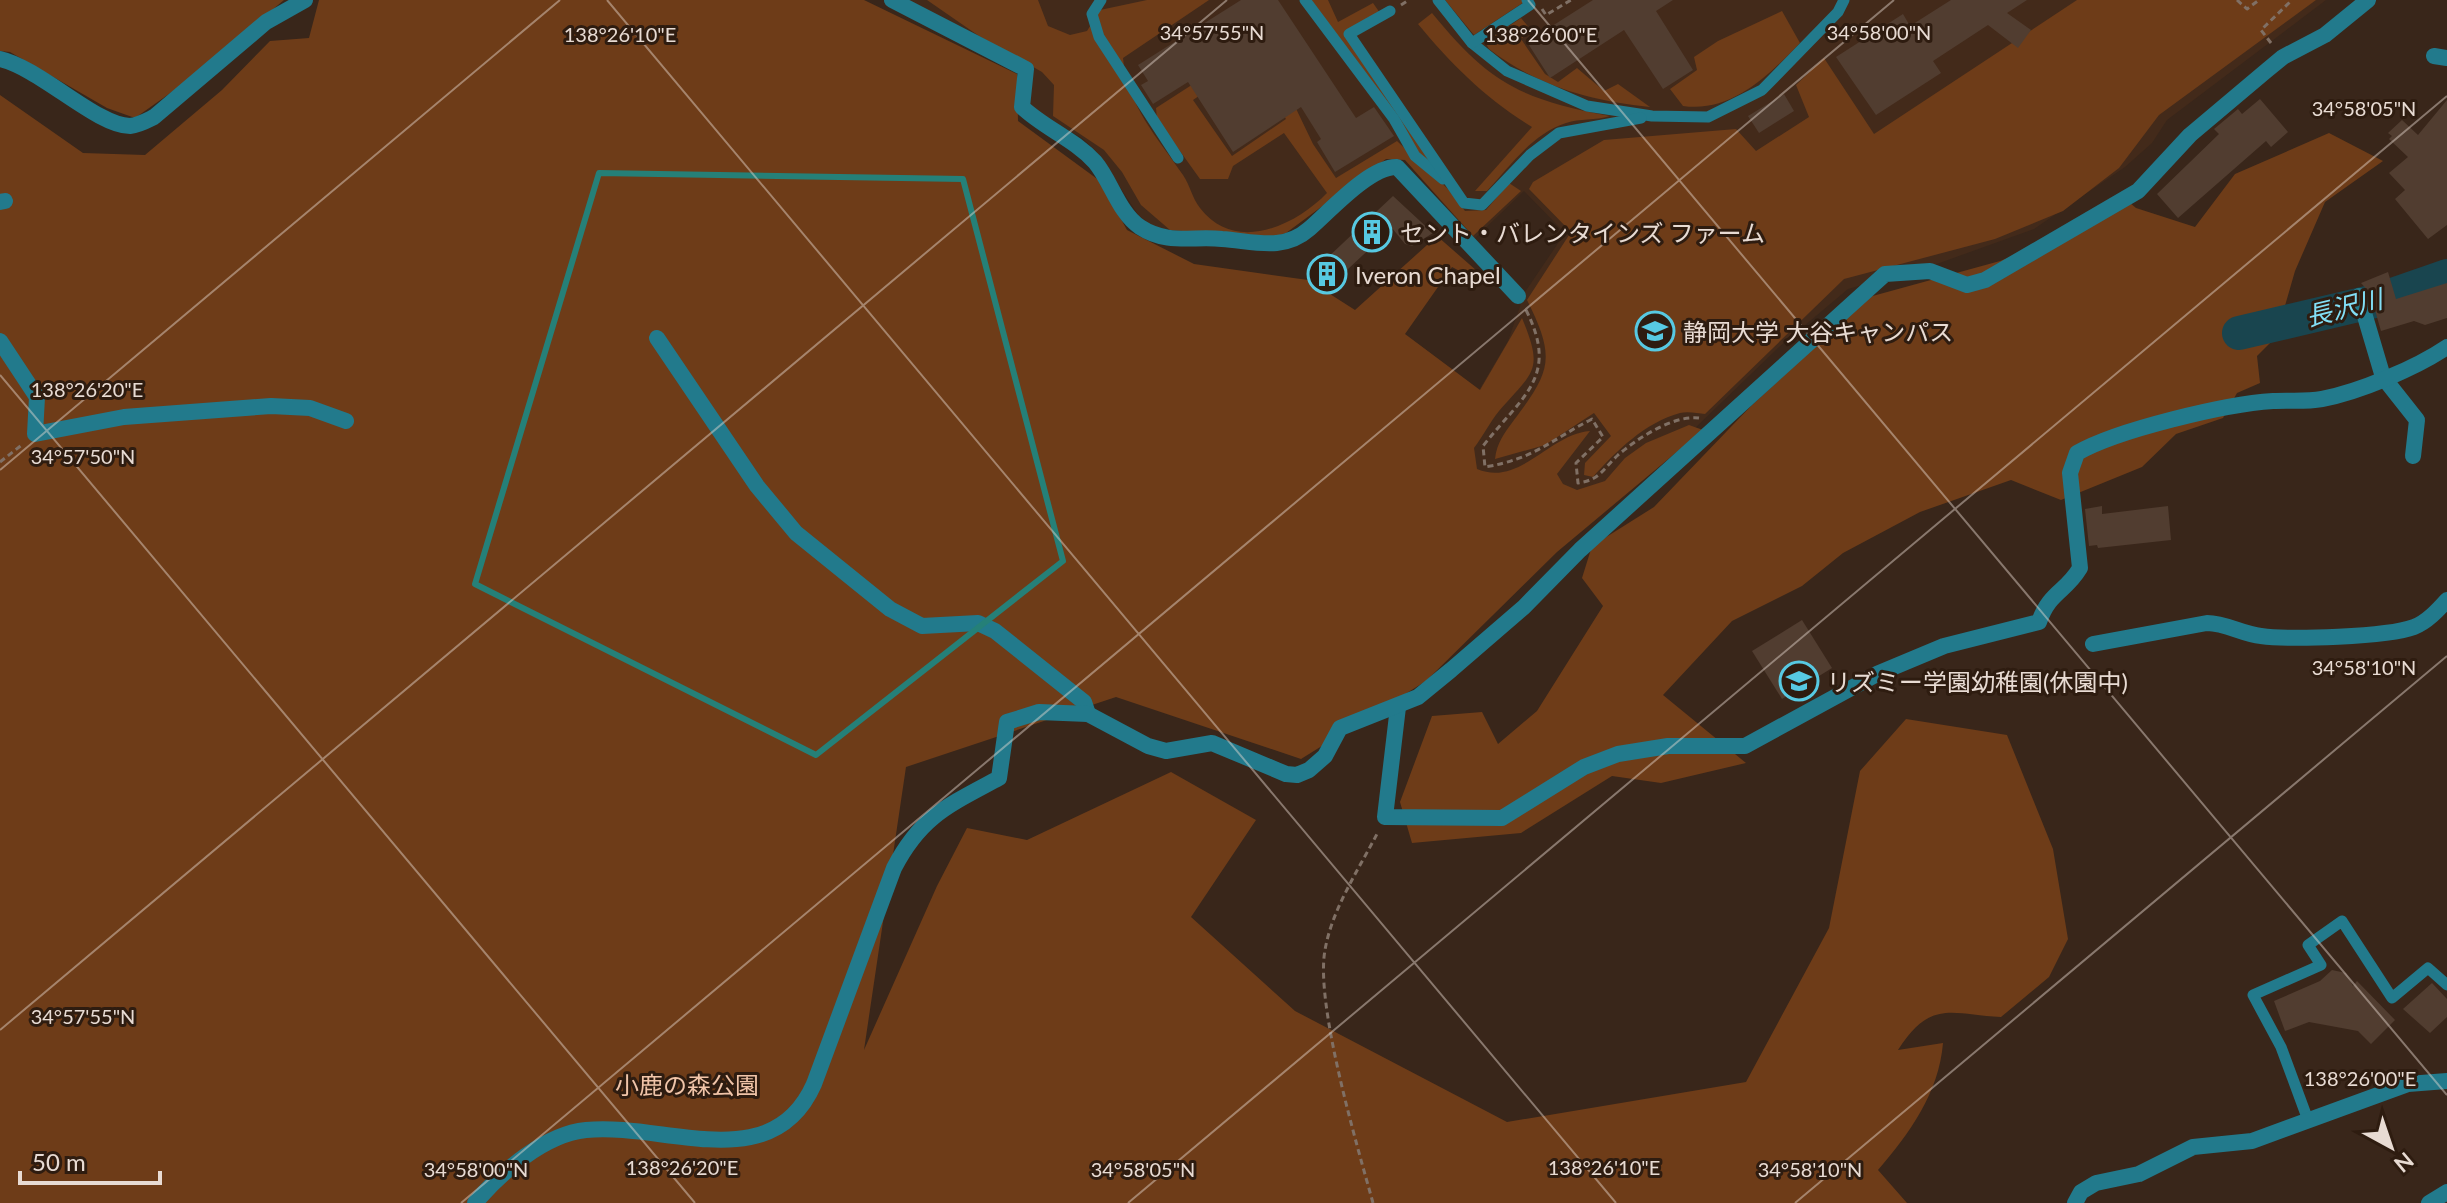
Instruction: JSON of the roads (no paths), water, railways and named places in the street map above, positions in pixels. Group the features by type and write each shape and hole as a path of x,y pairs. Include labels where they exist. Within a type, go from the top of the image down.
{"street":[{"path":"0,59 42,78 112,121 128,126 140,124 154,117 266,22 305,0"},
{"path":"892,0 1026,69 1022,107 1073,142 1095,163 1132,221 1142,229 1173,241 1224,239 1244,244 1276,244 1301,237 1372,175 1387,167 1397,167 1518,296"},
{"path":"475,1203 525,1158 559,1136 587,1129 743,1140 784,1125 805,1106 894,868 909,839 937,812 999,778 1007,722 1039,712 1088,714 1148,746 1166,751 1212,743 1286,774 1297,775 1309,770 1325,756 1340,728 1351,721 1398,707 1418,697 1524,607 1580,550 1885,274 1930,271 1967,285 1985,280 2138,191 2190,135 2266,71 2283,57 2325,35 2368,0"},
{"path":"2361,303 2383,377 2417,420 2413,456"},
{"path":"657,338 757,486 796,533 890,609 922,626 978,623 995,631 1084,702 1088,714"},
{"path":"0,341 37,397 35,434 124,417 271,406 310,408 346,421"},
{"path":"1398,707 1385,817 1502,818 1584,767 1618,754 1668,746 1745,746 1877,674 1944,646 2039,622 2046,603 2074,579 2080,568 2070,473 2077,453 2094,443 2248,404 2324,399 2383,377 2447,347"},
{"path":"2093,644 2207,623 2221,623 2260,636 2387,632 2414,627 2434,614 2447,600"},
{"path":"2075,1203 2081,1192 2096,1183 2139,1174 2193,1147 2252,1141 2408,1084 2447,1081"},
{"path":"2429,1203 2447,1192"}],"lane":[{"path":"1101,0 1092,14 1099,37 1178,158"},
{"path":"1305,0 1394,119 1415,156 1457,191"},
{"path":"1438,0 1472,43 1507,71 1587,106 1652,116 1708,117 1762,90 1838,12 1844,0"},
{"path":"1472,43 1533,1"},
{"path":"1390,11 1349,34 1464,203 1482,205 1530,155 1559,133 1652,116"},
{"path":"2308,1120 2281,1047 2253,995 2321,965 2308,945 2342,921 2392,998 2428,968 2447,985"}],"waterway":[{"name":"長沢川","path":"2239,333 2375,301 2447,276"}],"place":[{"name":"セント・バレンタインズ ファーム","path":"1372,232"},
{"name":"Iveron Chapel","path":"1327,274"},
{"name":"静岡大学 大谷キャンパス","path":"1655,331"},
{"name":"リズミー学園幼稚園(休園中)","path":"1799,681"}],"park label":[{"name":"小鹿の森公園","path":"687,1084"}]}
